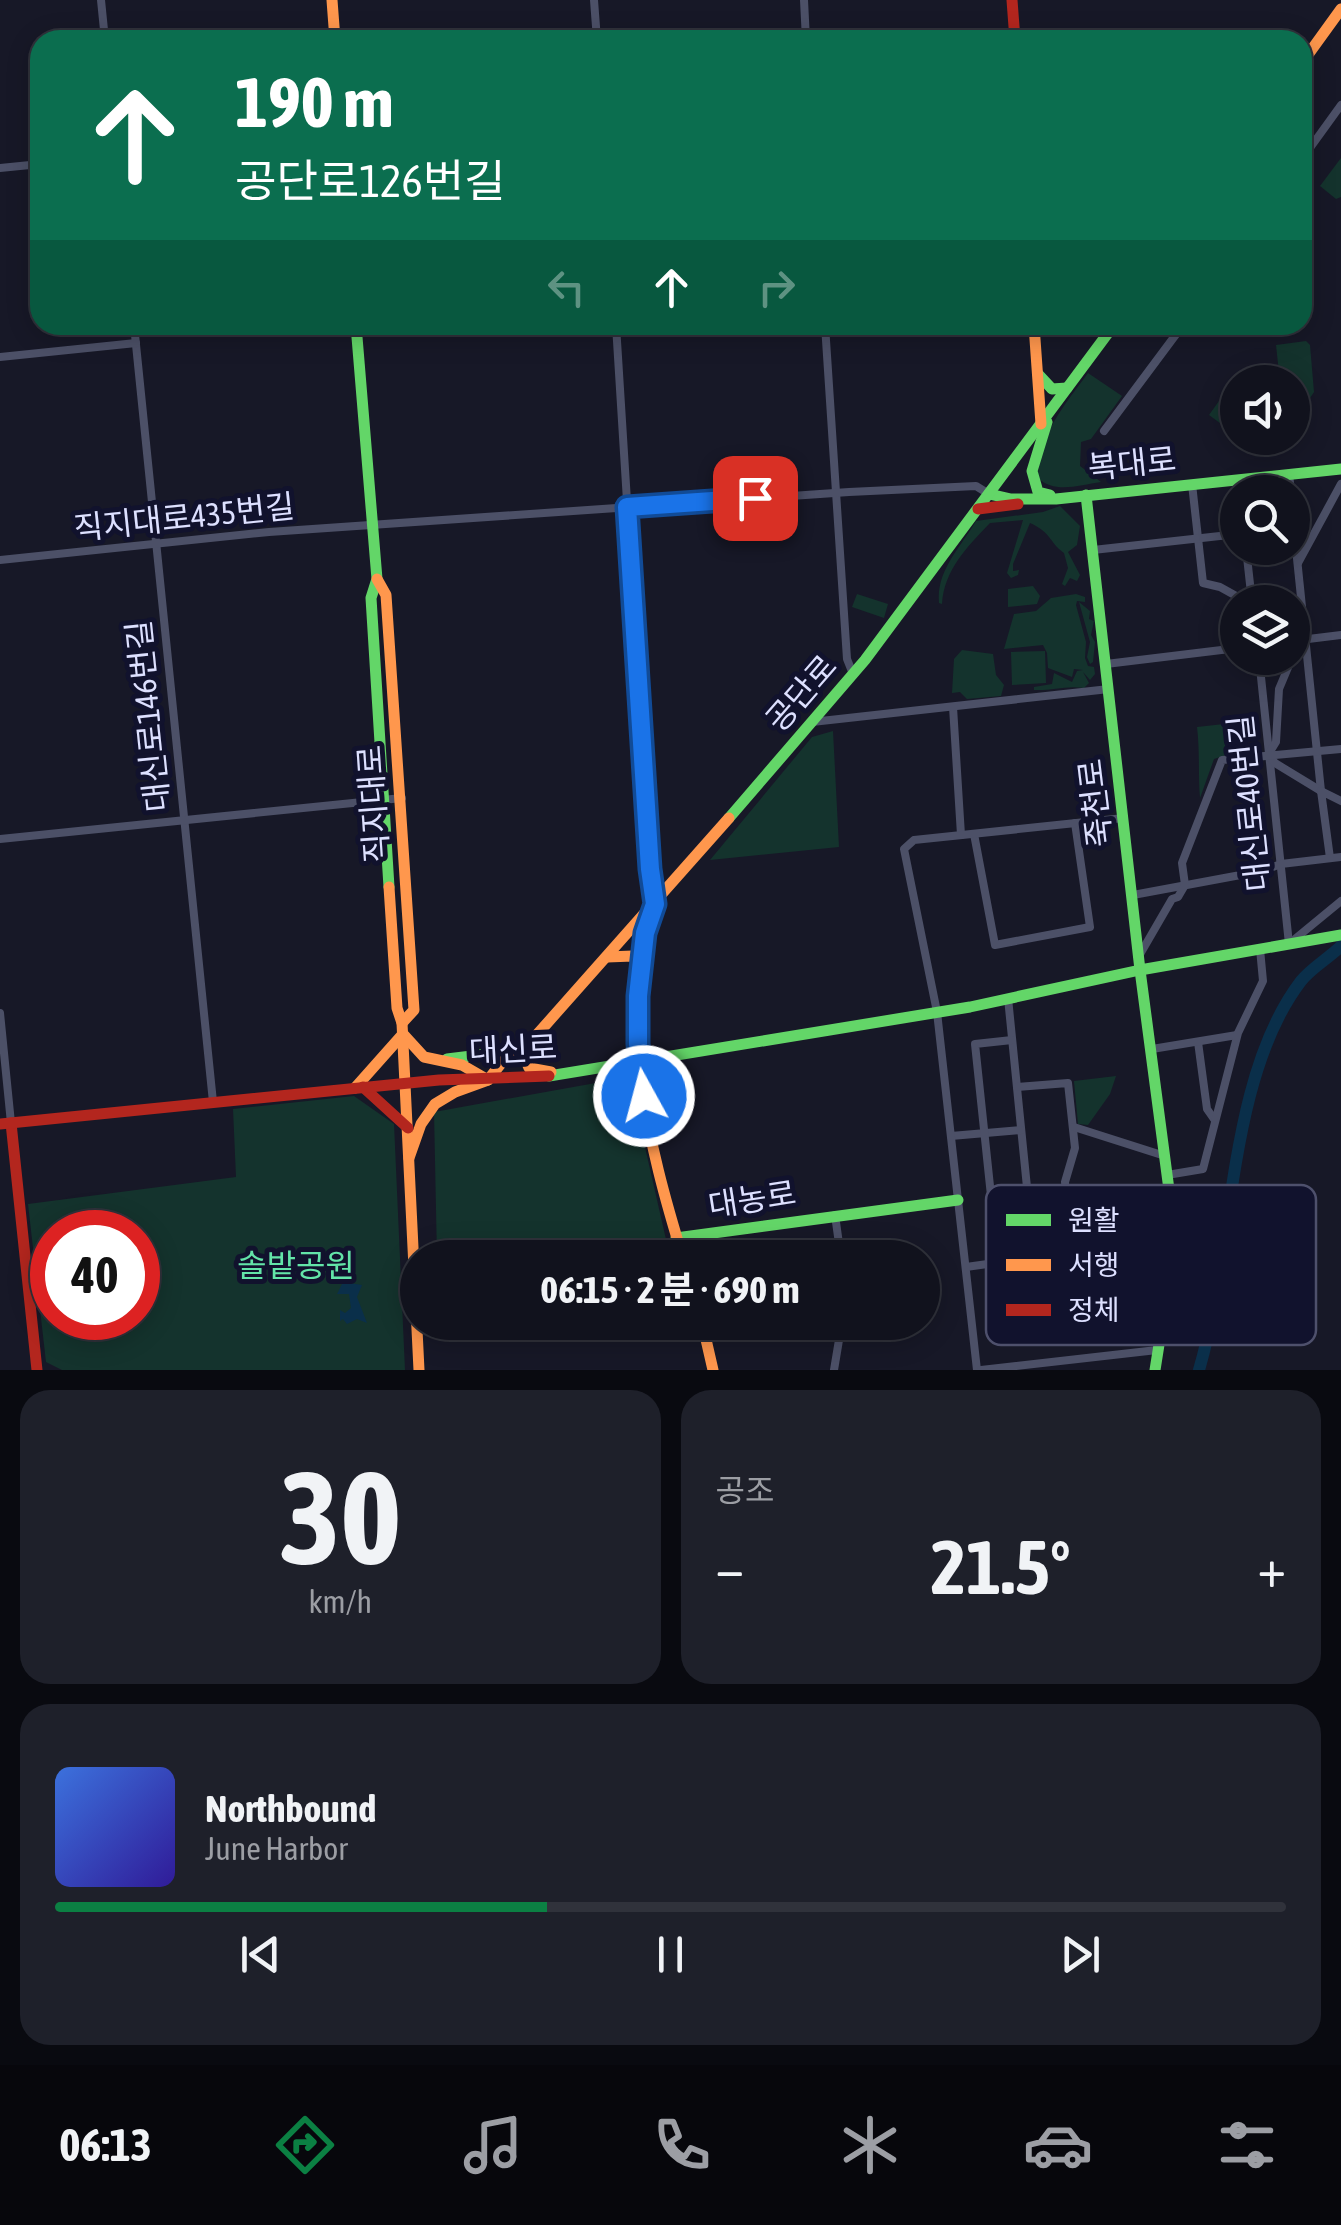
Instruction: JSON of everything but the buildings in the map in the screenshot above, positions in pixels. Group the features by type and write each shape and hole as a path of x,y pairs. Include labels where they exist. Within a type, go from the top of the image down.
{"street":[{"path":"101,0 104,30"},
{"path":"332,0 334,30"},
{"path":"594,0 596,30"},
{"path":"804,0 806,30"},
{"path":"1012,0 1014,30"},
{"path":"1312,49 1341,8"},
{"path":"1312,145 1341,105"},
{"path":"0,168 30,165"},
{"name":"대신로146번길","path":"135,335 213,1102"},
{"name":"직지대로","path":"357,335 377,579 386,596 402,798 414,1010 402,1028"},
{"path":"617,335 655,904"},
{"path":"826,335 847,660 853,674"},
{"path":"1035,335 1041,424"},
{"name":"공단로","path":"517,1050 529,1043 620,938 655,904 853,674 1107,335"},
{"path":"1104,431 1176,335"},
{"path":"0,357 136,343"},
{"path":"1038,374 1054,390 1067,388"},
{"path":"1050,412 1032,478 1038,492 1060,499"},
{"name":"복대로","path":"989,494 1011,499 1060,499 1341,468"},
{"path":"1192,484 1202,582 1220,590"},
{"path":"1310,541 1341,484"},
{"name":"직지대로435번길","path":"0,560 269,532 627,507 976,486 989,494"},
{"name":"죽천로","path":"1086,495 1169,1185"},
{"path":"978,509 1060,499"},
{"path":"1093,550 1220,536"},
{"name":"직지대로","path":"377,579 371,598 396,1008 402,1028 419,1370"},
{"path":"1310,639 1341,635"},
{"path":"1106,664 1220,650"},
{"name":"대신로40번길","path":"1261,675 1291,944"},
{"path":"1268,756 1276,742 1279,689 1285,675"},
{"path":"1305,675 1319,752 1330,858"},
{"path":"812,722 1109,690"},
{"path":"953,707 961,836"},
{"path":"1140,963 1172,899 1178,898 1185,886 1182,863 1222,760 1341,749"},
{"path":"1268,756 1341,801"},
{"path":"0,839 402,798"},
{"path":"1124,818 905,844 907,871 937,1012 979,1370 1070,1365 1157,1350"},
{"path":"974,834 995,945 1090,928 1074,823"},
{"path":"1134,895 1281,864 1341,856"},
{"path":"1291,944 1341,901"},
{"name":"대농로","path":"655,904 645,933 640,971 640,1060 657,1179 676,1238 958,1200"},
{"name":"대신로","path":"6,1123 359,1087 564,1074 937,1012 1008,998 1140,963 1341,935"},
{"path":"1168,1175 1203,1169 1237,1035 1263,982 1260,949"},
{"path":"606,957 633,956 640,971"},
{"path":"1008,998 1027,1185"},
{"path":"0,1013 6,1123 36,1370"},
{"path":"408,1128 359,1087 402,1028 419,1054 462,1065 488,1080"},
{"path":"1152,1049 1237,1035"},
{"path":"990,1185 975,1044 1012,1040"},
{"path":"1198,1042 1207,1109 1214,1119"},
{"path":"529,1043 524,1053 528,1068 564,1074"},
{"path":"434,1060 517,1050"},
{"path":"409,1158 433,1103 448,1093 488,1080 493,1070 517,1050"},
{"path":"1016,1087 1068,1083 1074,1148 1065,1185"},
{"path":"1074,1128 1165,1156"},
{"path":"952,1136 1021,1130"},
{"path":"835,1215 838,1240"},
{"path":"966,1267 986,1264"},
{"path":"706,1340 714,1370"},
{"path":"834,1370 839,1340"},
{"path":"418,1344 430,1370"},
{"name":"죽천로","path":"1155,1370 1158,1345"}],"green space":[{"path":"1341,158 1341,197 1336,199 1320,186"},
{"path":"1306,341 1310,345 1314,392 1310,398 1310,365 1278,365 1276,345"},
{"path":"1088,373 1122,396 1091,439 1081,442 1080,466 1101,482 1052,486 1038,478 1042,448 1054,422"},
{"path":"1219,401 1220,401 1220,423 1209,415"},
{"path":"1060,506 1080,526 1077,545 1068,552 1080,575 1077,581 1070,578 1065,586 1062,584 1068,568 1064,553 1030,523 1013,564 1018,575 1011,578 1007,573 1023,520 990,523 958,560 947,580 942,604 939,603 945,570 976,521"},
{"path":"1033,586 1040,596 1037,604 1008,607 1008,589"},
{"path":"857,594 888,604 884,618 852,607"},
{"path":"1076,594 1085,597 1085,602 1077,601 1076,605 1086,642 1085,658 1095,674 1090,680 1083,672 1089,683 1084,688 1034,690 1052,684 1054,673 1072,682 1077,671 1083,670 1074,669 1072,677 1048,668 1043,645 1004,649 1014,614 1036,611 1051,598"},
{"path":"1079,602 1090,611 1089,619 1094,621 1090,664 1090,642"},
{"path":"962,650 993,654 996,675 1004,685 1001,696 967,699 960,692 952,693 954,659"},
{"path":"1045,651 1046,683 1012,685 1011,652"},
{"path":"1224,724 1226,755 1214,759 1200,798 1197,727"},
{"path":"833,731 839,847 710,860 812,737"},
{"path":"1116,1076 1110,1094 1088,1125 1078,1124 1074,1081"},
{"path":"629,1077 666,1240 437,1240 434,1112"},
{"name":"솔밭공원","path":"354,1096 394,1124 400,1340 404,1340 405,1370 62,1370 46,1362 43,1340 160,1340 160,1210 30,1210 30,1222 28,1204 236,1177 233,1109"}],"water":[{"path":"343,1282 362,1285 357,1297 367,1323 357,1319 347,1324 343,1319 340,1321 340,1310 345,1313 351,1308 349,1294 337,1294"}],"waterway":[{"path":"1232,1185 1258,1067 1277,1021 1301,981 1341,946"},
{"path":"1199,1370 1205,1345"}],"traffic: fast":[{"path":"357,335 377,579 371,598 389,887"},
{"path":"729,818 865,660 1107,335"},
{"path":"1038,374 1052,389 1067,388"},
{"path":"1047,422 1032,471 1038,492 1050,495"},
{"path":"989,494 1011,499 1056,499 1341,469"},
{"path":"1086,495 1168,1185"},
{"path":"549,1076 970,1007 1140,970 1341,935"},
{"path":"447,1059 513,1051"},
{"path":"676,1238 958,1200"},
{"path":"1155,1370 1159,1345"}],"traffic: slow":[{"path":"332,0 334,30"},
{"path":"1312,49 1341,9"},
{"path":"1035,335 1041,424"},
{"path":"377,579 386,595 414,1010 402,1023"},
{"path":"409,1158 421,1124 435,1104 488,1080 503,1061 534,1038 729,818"},
{"path":"389,887 397,1008 402,1023 419,1370"},
{"path":"654,908 643,952 638,1040 649,1128 678,1240"},
{"path":"607,957 633,956 639,968"},
{"path":"403,1034 424,1057 462,1065 488,1080"},
{"path":"355,1088 403,1034"},
{"path":"529,1043 524,1056 529,1068 551,1072"},
{"path":"706,1340 713,1370"}],"traffic: jam":[{"path":"1012,0 1014,30"},
{"path":"978,509 1018,504"},
{"path":"0,1124 439,1080 549,1076"},
{"path":"363,1087 408,1128"},
{"path":"11,1123 37,1370"}],"route":[{"path":"644,1096 638,996 645,933 655,904 627,507 755,498"}]}
